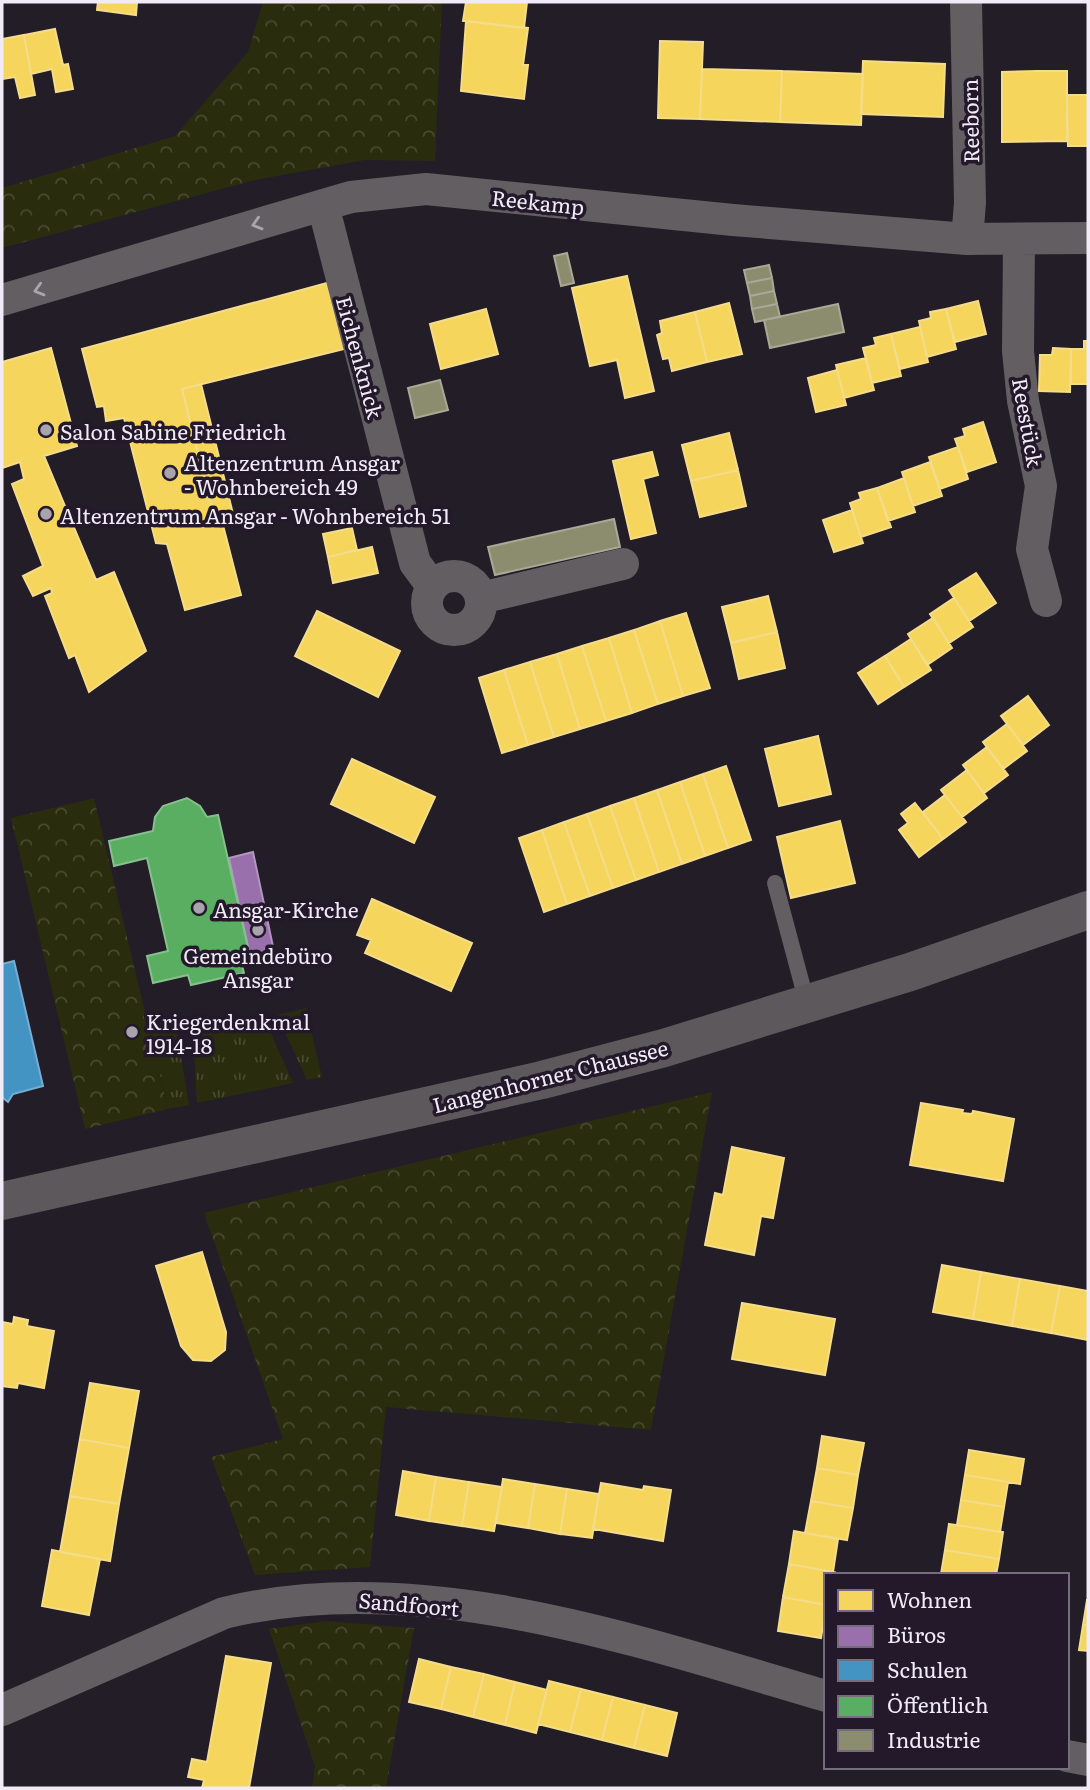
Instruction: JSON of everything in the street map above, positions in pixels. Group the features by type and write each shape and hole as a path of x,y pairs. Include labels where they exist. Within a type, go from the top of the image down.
{"main road":[{"name":"Langenhorner Chaussee","path":"2,1202 542,1080 664,1048 910,972 1088,910"}],"street":[{"name":"Reeborn","path":"966,2 970,203 967,239"},
{"name":"Reekamp","path":"2,300 351,197 426,189 733,220 967,239 1019,241 1088,238"},
{"name":"Eichenknick","path":"323,205 415,563 432,586"},
{"name":"Reestück","path":"1019,241 1021,388 1041,486 1032,549 1046,601"},
{"path":"481,598 623,564"},
{"path":"460,576 474,584 481,598 481,607 472,623 465,628 447,629 439,625 428,612 428,594 432,586 444,577 460,576"},
{"name":"Sandfoort","path":"2,1710 211,1618 260,1605 325,1598 424,1602 528,1617 677,1651 824,1695"},
{"path":"1069,1756 1088,1760"}],"lane":[{"path":"775,883 807,1003"}],"green space":[{"path":"263,2 442,2 435,161 365,160 255,180 2,248 2,188 175,136 248,52"},
{"path":"94,798 168,1109 85,1129 11,818"},
{"path":"306,1008 322,1077 307,1080 277,1015"},
{"path":"264,1018 293,1083 197,1103 193,1034"},
{"path":"175,1020 189,1105 168,1109 148,1025"},
{"path":"712,1092 651,1430 386,1407 370,1567 255,1575 211,1457 283,1439 204,1213"},
{"path":"326,1621 414,1628 386,1788 312,1788 315,1766 269,1629"}],"building: Wohnen":[{"path":"98,2 137,2 136,15 97,10"},
{"path":"466,2 527,2 524,28 463,21"},
{"path":"466,21 528,28 523,65 528,65 524,99 461,91"},
{"path":"55,29 63,65 68,64 73,89 56,92 52,69 31,74 24,35"},
{"path":"24,35 35,95 20,98 15,77 2,79 2,39"},
{"path":"660,41 703,42 700,119 658,118"},
{"path":"863,61 945,64 943,117 861,114"},
{"path":"702,69 782,71 780,122 700,119"},
{"path":"782,71 863,74 861,125 780,122"},
{"path":"1067,71 1067,141 1002,142 1002,72"},
{"path":"1067,95 1088,95 1088,146 1068,146"},
{"path":"627,276 654,391 625,398 617,360 590,366 572,288"},
{"name":"Altenzentrum Ansgar - Wohnbereich 49","path":"327,283 344,349 182,389 216,526 223,525 241,595 185,610 167,544 156,543 124,418 106,421 104,406 97,407 82,349"},
{"path":"978,301 986,334 955,342 946,309"},
{"path":"729,303 742,354 707,362 695,312"},
{"path":"486,309 498,354 441,369 430,324"},
{"path":"946,309 956,349 927,357 919,321 931,318 930,312"},
{"path":"695,312 707,362 672,371 669,358 663,359 657,335 662,333 660,321"},
{"path":"920,327 928,362 900,369 891,334"},
{"path":"891,334 901,376 872,383 863,348 876,345 874,338"},
{"path":"1084,341 1088,341 1088,384 1071,384 1071,349 1084,349"},
{"name":"Altenzentrum Ansgar - Wohnbereich 51","path":"51,348 77,446 44,456 96,580 114,572 146,651 89,692 75,655 69,658 45,596 52,593 51,588 33,596 23,576 43,566 12,484 24,479 20,462 2,468 2,362"},
{"path":"1053,348 1071,349 1070,392 1039,391 1040,355 1052,355"},
{"path":"866,358 874,390 844,398 836,365"},
{"path":"837,370 846,405 816,412 808,378"},
{"path":"201,384 235,522 216,526 182,389"},
{"path":"983,422 996,462 967,472 955,439 965,436 963,429"},
{"path":"729,433 738,470 691,481 682,445"},
{"path":"958,447 968,479 940,489 929,457"},
{"path":"652,452 658,475 643,479 656,533 631,539 613,461"},
{"path":"930,462 942,496 913,506 902,472"},
{"path":"738,470 746,506 700,517 691,481"},
{"path":"904,478 915,512 888,521 877,488"},
{"path":"877,488 891,527 861,537 850,503 861,499 859,493"},
{"path":"852,510 863,543 834,552 823,520"},
{"path":"352,528 357,550 328,557 323,534"},
{"path":"372,547 378,573 333,583 328,557"},
{"path":"976,573 996,603 969,621 949,590"},
{"path":"768,596 777,632 731,643 722,607"},
{"path":"954,598 973,627 949,643 930,614"},
{"path":"317,611 400,651 378,697 295,656"},
{"path":"686,613 710,688 683,696 660,621"},
{"path":"933,618 952,648 927,665 908,634"},
{"path":"660,621 683,696 658,704 634,630"},
{"path":"634,630 658,704 632,713 609,638"},
{"path":"777,632 785,668 739,679 731,643"},
{"path":"609,638 632,713 606,721 582,646"},
{"path":"911,639 931,670 904,687 885,656"},
{"path":"582,646 606,721 580,729 557,654"},
{"path":"557,654 580,729 554,737 530,662"},
{"path":"885,656 904,687 878,704 858,673"},
{"path":"530,662 554,737 528,745 504,670"},
{"path":"504,670 528,745 502,753 479,678"},
{"path":"1028,696 1049,725 1023,745 1001,716"},
{"path":"1007,724 1027,751 1003,769 983,742"},
{"path":"818,736 831,794 779,806 765,749"},
{"path":"987,747 1008,775 984,793 963,765"},
{"path":"352,759 435,797 414,843 331,804"},
{"path":"726,766 751,840 728,848 703,774"},
{"path":"967,770 987,798 962,817 941,790"},
{"path":"703,774 728,848 705,856 680,782"},
{"path":"680,782 705,856 682,864 657,790"},
{"path":"657,790 682,864 659,872 634,798"},
{"path":"945,795 966,822 943,839 923,812"},
{"path":"634,798 659,872 636,880 610,806"},
{"path":"915,803 943,839 919,857 899,830 908,823 901,814"},
{"path":"610,806 636,880 613,888 587,814"},
{"path":"587,814 613,888 590,896 564,822"},
{"path":"840,821 855,883 791,898 777,837"},
{"path":"564,822 590,896 567,904 542,830"},
{"path":"542,830 567,904 544,912 519,838"},
{"path":"372,899 472,943 451,991 365,953 371,940 357,935"},
{"path":"921,1103 963,1110 962,1113 972,1114 973,1111 1014,1119 1003,1181 910,1165"},
{"path":"732,1147 784,1158 773,1218 761,1216 754,1255 705,1245 715,1193 723,1195"},
{"path":"202,1252 226,1332 225,1350 211,1361 193,1360 181,1346 156,1266"},
{"path":"942,1265 981,1272 973,1319 933,1312"},
{"path":"981,1272 1020,1279 1012,1326 973,1319"},
{"path":"1020,1279 1060,1286 1051,1333 1012,1326"},
{"path":"1060,1286 1088,1291 1088,1340 1051,1333"},
{"path":"742,1303 835,1319 825,1375 732,1359"},
{"path":"14,1317 28,1320 27,1326 54,1331 44,1388 18,1383 17,1388 2,1386 2,1322 13,1324"},
{"path":"90,1383 139,1391 129,1448 80,1439"},
{"path":"822,1436 864,1443 858,1475 817,1468"},
{"path":"80,1439 129,1448 119,1504 70,1496"},
{"path":"969,1450 1024,1459 1020,1484 965,1475"},
{"path":"817,1468 858,1475 853,1508 811,1501"},
{"path":"403,1471 436,1477 429,1521 396,1515"},
{"path":"965,1475 1008,1482 1004,1507 961,1500"},
{"path":"436,1477 469,1482 462,1526 429,1521"},
{"path":"503,1479 535,1484 528,1528 496,1523"},
{"path":"469,1482 502,1487 494,1531 462,1526"},
{"path":"601,1483 643,1490 644,1486 671,1490 663,1541 593,1529"},
{"path":"535,1484 567,1489 560,1534 528,1528"},
{"path":"567,1489 599,1494 592,1538 560,1534"},
{"path":"70,1496 119,1504 110,1561 60,1552"},
{"path":"961,1500 1004,1507 1000,1532 957,1525"},
{"path":"811,1501 853,1508 847,1540 805,1533"},
{"path":"949,1524 1003,1532 999,1559 945,1550"},
{"path":"794,1531 838,1539 833,1572 789,1564"},
{"path":"52,1550 100,1559 89,1615 42,1606"},
{"path":"945,1550 999,1559 996,1573 941,1573"},
{"path":"789,1564 833,1572 824,1573 824,1605 783,1597"},
{"path":"783,1597 824,1605 821,1638 778,1631"},
{"path":"1087,1600 1088,1625 1083,1625"},
{"path":"1083,1625 1088,1625 1088,1651 1079,1650"},
{"path":"226,1656 271,1663 249,1788 202,1788 204,1780 188,1777 192,1759 207,1762"},
{"path":"419,1659 451,1667 441,1709 409,1702"},
{"path":"451,1667 484,1674 473,1717 441,1709"},
{"path":"484,1674 515,1682 505,1725 473,1717"},
{"path":"549,1681 581,1689 570,1732 538,1724"},
{"path":"515,1682 547,1690 536,1733 505,1725"},
{"path":"581,1689 613,1697 602,1740 570,1732"},
{"path":"613,1697 645,1705 634,1748 602,1740"},
{"path":"645,1705 677,1713 667,1756 634,1748"}],"building: Büros":[{"path":"253,852 275,956 251,961 229,858"}],"building: Schulen":[{"path":"14,961 43,1086 13,1094 8,1102 2,1097 2,964"}],"building: Öffentlich":[{"name":"Ansgar-Kirche","path":"187,798 200,806 207,817 218,815 251,961 241,962 244,973 191,985 188,975 153,983 147,956 168,951 147,858 114,866 109,841 153,831 155,817 163,806"}],"building: Industrie":[{"path":"567,253 574,283 561,286 554,256"},
{"path":"769,265 772,278 747,283 744,270"},
{"path":"772,278 774,291 750,296 747,283"},
{"path":"774,291 777,304 752,309 750,296"},
{"path":"777,304 780,317 755,322 752,309"},
{"path":"838,304 844,332 770,348 764,320"},
{"path":"440,380 448,410 415,418 408,388"},
{"path":"614,519 620,547 495,575 488,547"}],"place":[{"name":"Salon Sabine Friedrich","path":"46,430"},
{"name":"Altenzentrum Ansgar - Wohnbereich 49","path":"170,473"},
{"name":"Altenzentrum Ansgar - Wohnbereich 51","path":"46,514"},
{"name":"Ansgar-Kirche","path":"199,908"},
{"name":"Gemeindebüro Ansgar","path":"258,930"},
{"name":"Kriegerdenkmal 1914-18","path":"132,1032"}]}
